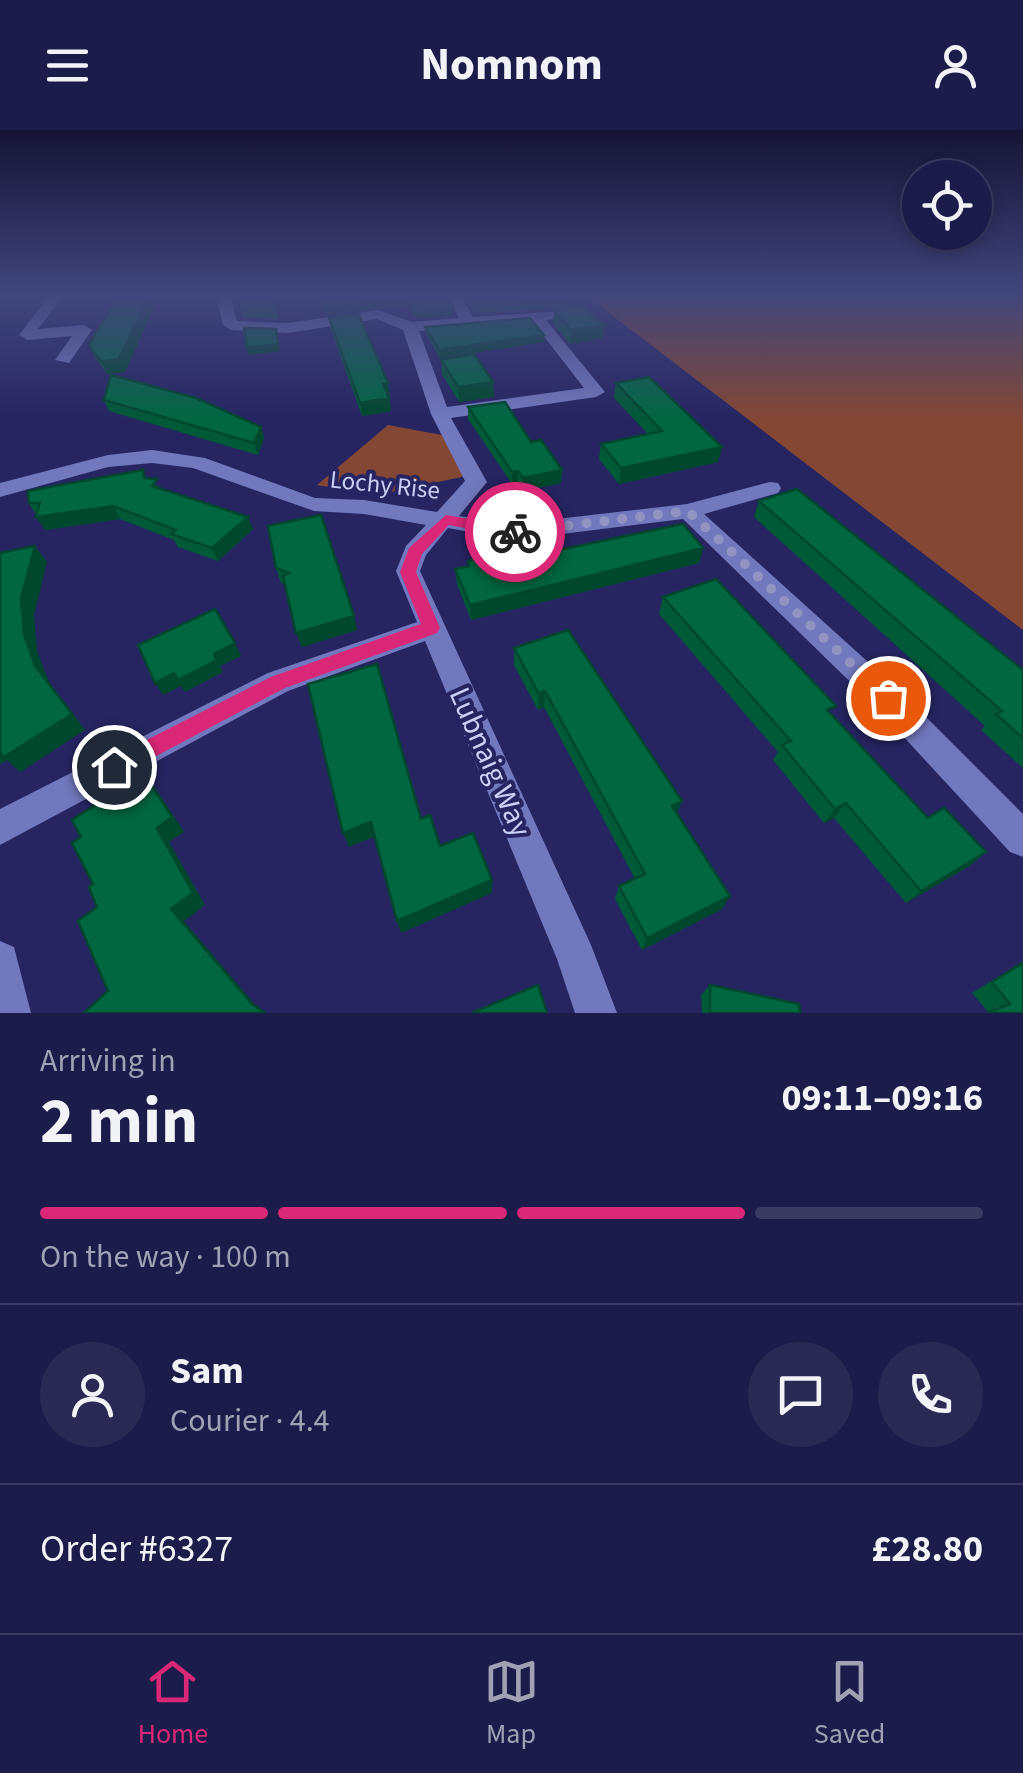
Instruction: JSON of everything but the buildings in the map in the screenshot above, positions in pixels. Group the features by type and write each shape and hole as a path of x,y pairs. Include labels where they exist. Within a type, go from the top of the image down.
{"street":[{"path":"63,360 79,337"},
{"path":"414,337 440,414 476,482 446,520"},
{"path":"440,414 596,392 552,337"},
{"name":"Lochy Rise","path":"0,490 118,460 170,457 222,468 296,502 341,510 364,506 513,532 688,511 770,488"},
{"path":"688,511 888,698 1023,840"},
{"name":"Lubnaig Way","path":"446,520 415,552 408,572 577,959 596,1013"},
{"path":"0,828 278,682 431,628"},
{"path":"0,960 10,1013"}],"shaded area":[{"path":"641,337 1023,337 1023,630"},
{"path":"388,425 442,435 466,476 377,495 317,485"}],"way so far":[{"path":"515,532 688,511 888,698"}],"route":[{"path":"114,767 278,682 431,628 408,572 415,552 446,520 515,532"}]}
